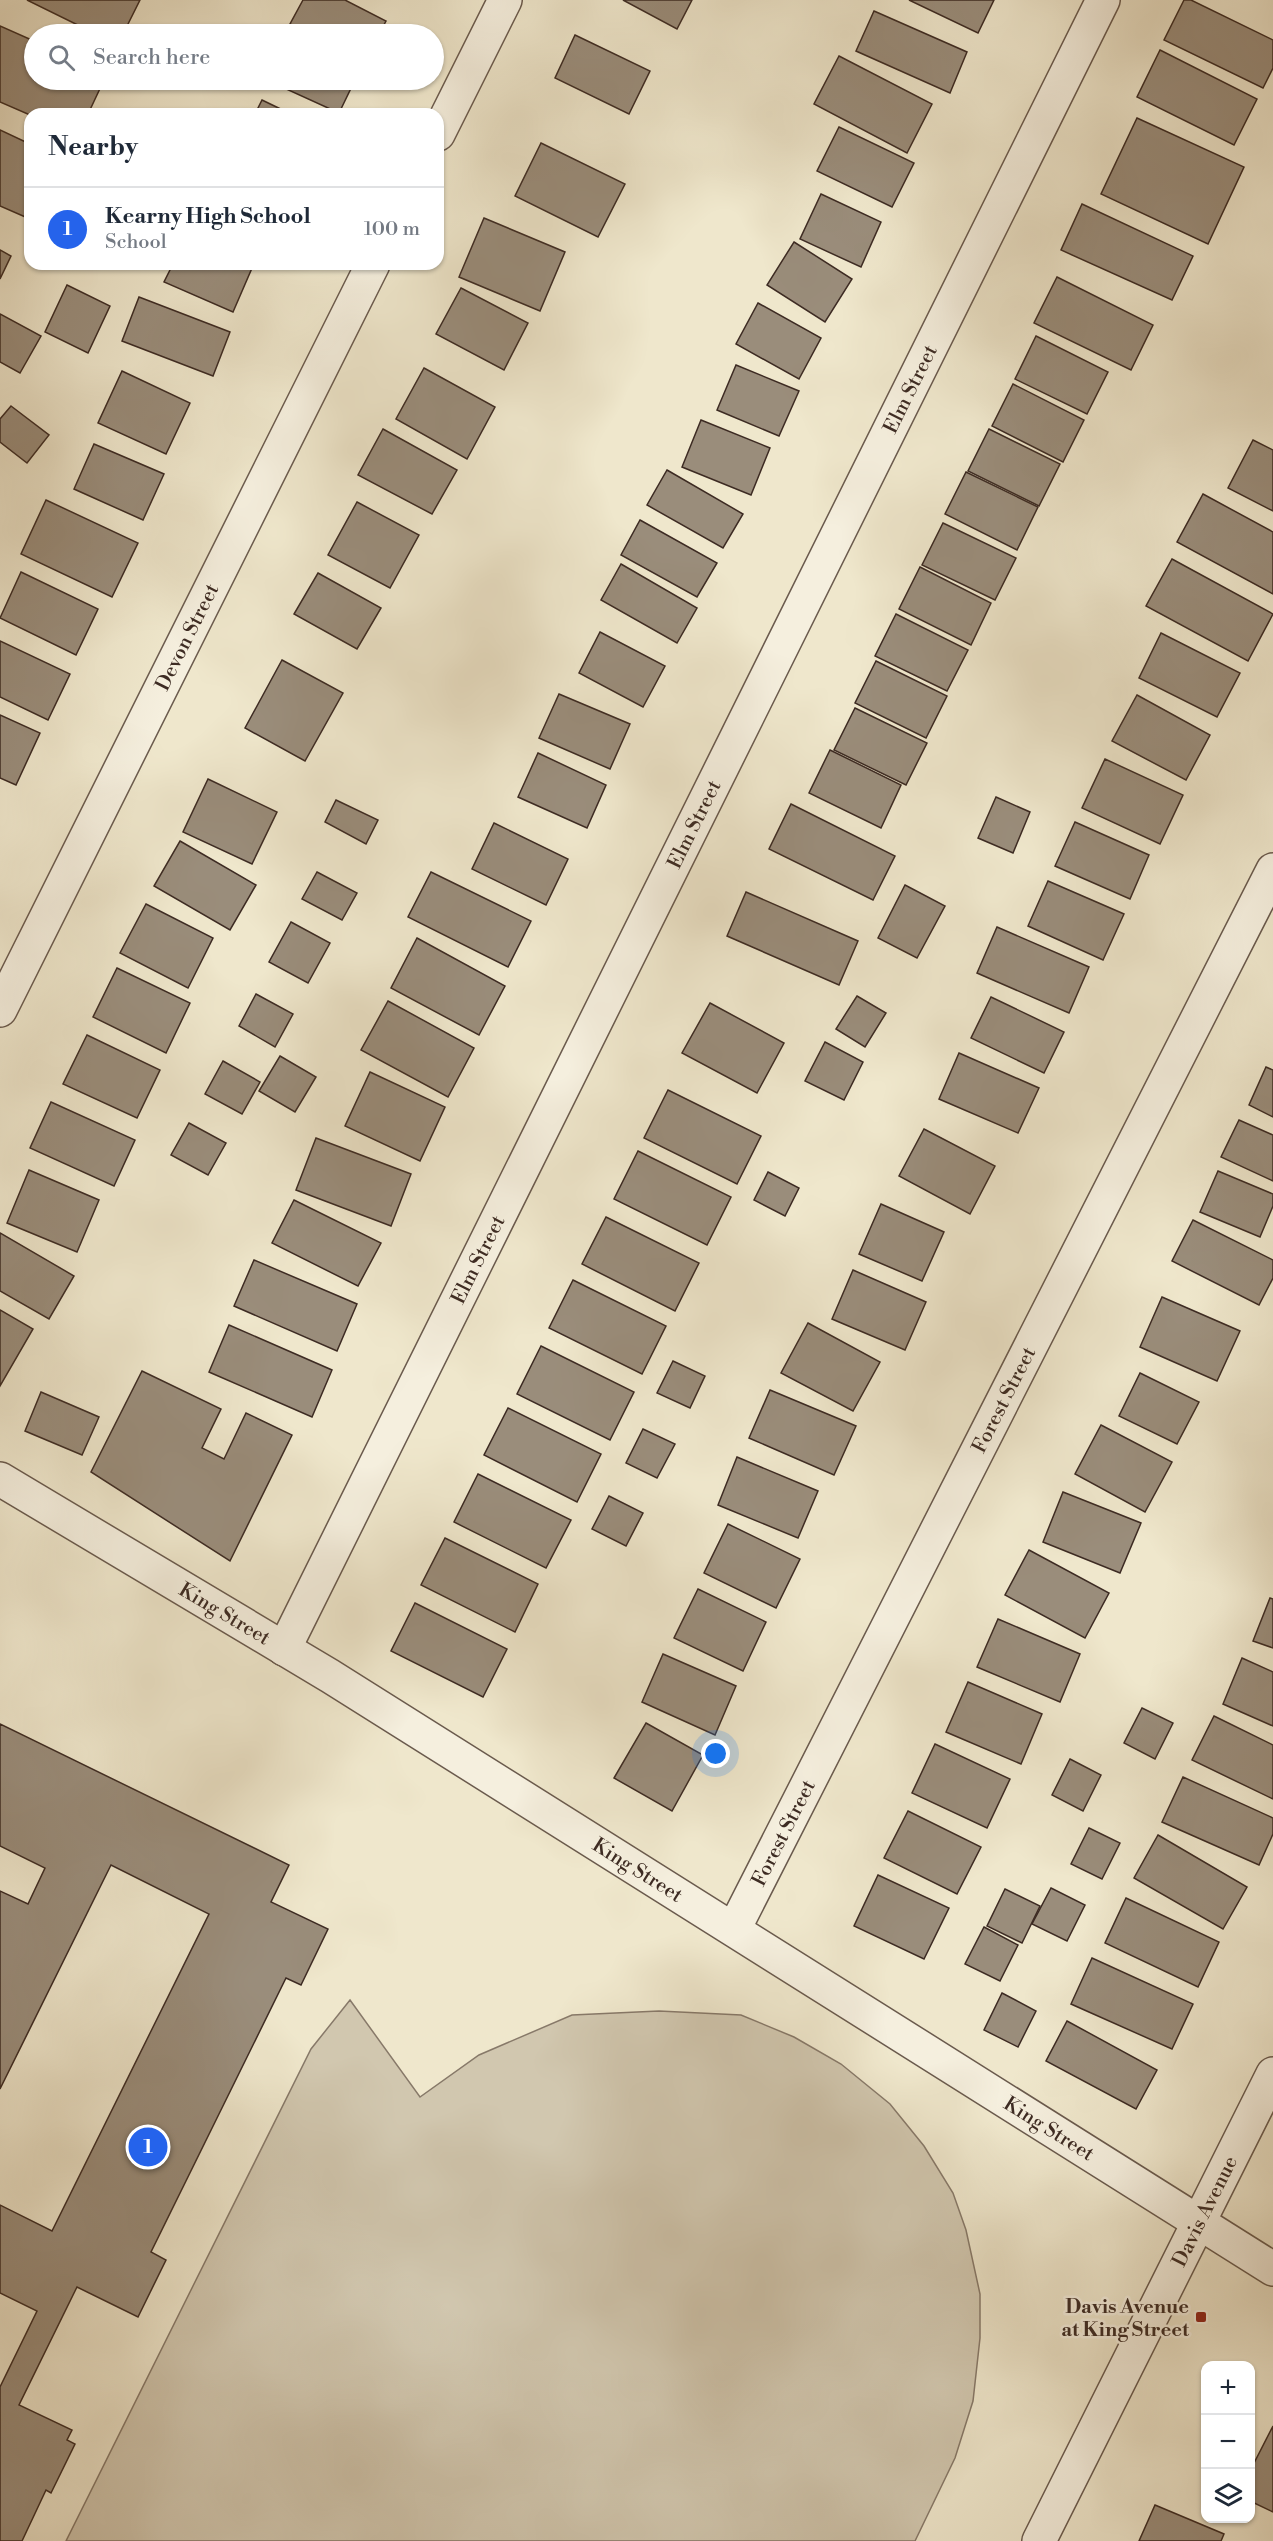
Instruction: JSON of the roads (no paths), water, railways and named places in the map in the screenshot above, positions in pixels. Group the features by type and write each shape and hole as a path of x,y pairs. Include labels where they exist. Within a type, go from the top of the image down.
{"street":[{"path":"444,122 505,0"},
{"name":"Elm Street","path":"284,1649 1103,0"},
{"name":"Devon Street","path":"0,1009 370,270"},
{"name":"Forest Street","path":"734,1929 1273,870"},
{"name":"King Street","path":"0,1479 284,1649 734,1929 1273,2270"},
{"name":"Davis Avenue","path":"1039,2541 1273,2074"}],"place":[{"name":"Kearny High School","path":"148,2147"},
{"name":"Davis Avenue at King Street","path":"1201,2317"}]}
